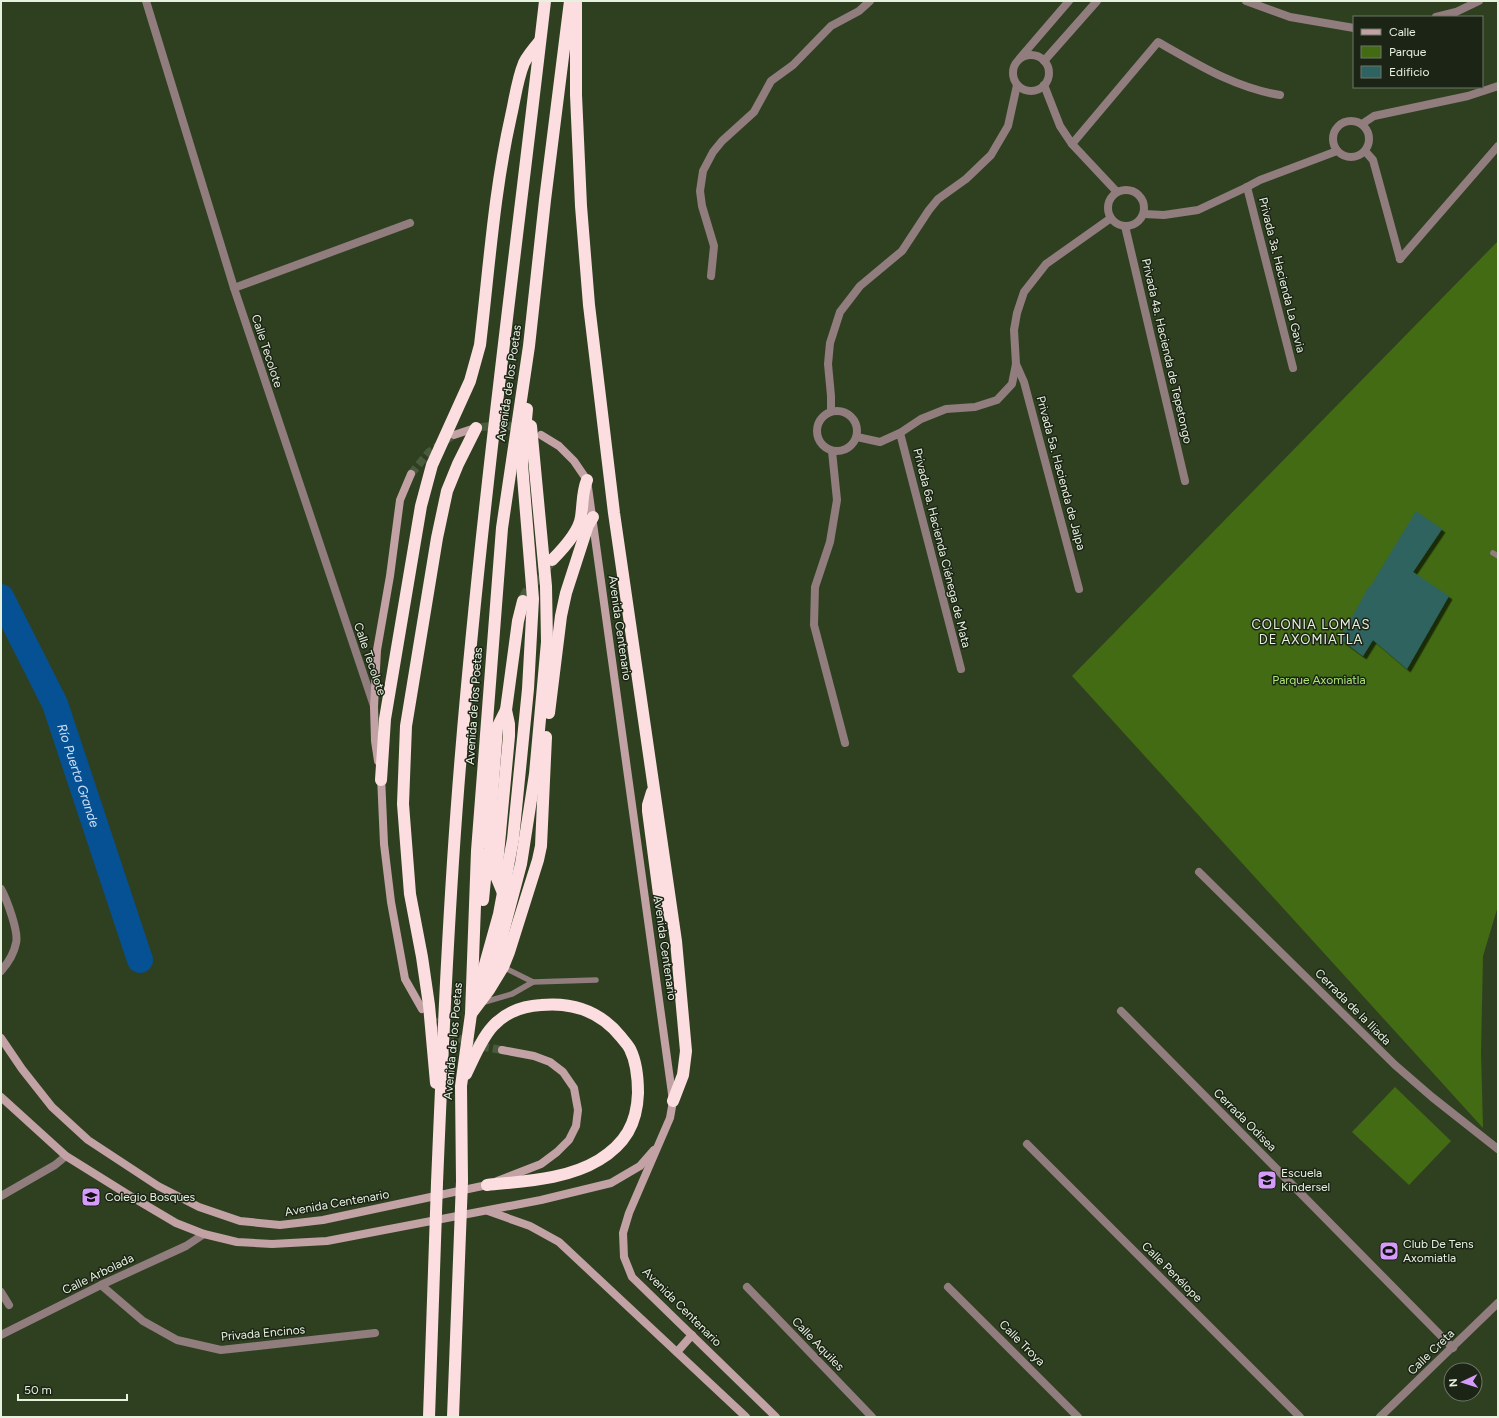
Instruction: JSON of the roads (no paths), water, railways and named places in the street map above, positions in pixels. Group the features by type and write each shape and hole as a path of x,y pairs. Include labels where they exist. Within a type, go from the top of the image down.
{"highway":[{"name":"Avenida de los Poetas","path":"429,1417 445,993 464,724 477,581 545,1"},
{"name":"Avenida de los Poetas","path":"453,1417 462,1181 460,1086 471,1014 479,829 502,528 529,346 546,192 570,1"},
{"path":"576,1 576,96 581,206 589,305 614,512 673,921 686,1051 683,1075 673,1100"},
{"path":"381,780 385,719 421,506 432,465 470,381 480,345 498,186 506,136 524,62 540,41"},
{"path":"509,952 507,929 521,864 535,774 547,642 546,586 529,396 529,346"},
{"path":"471,1014 499,914 513,839 521,765 528,689 533,599 522,464 529,396"},
{"path":"439,1124 429,1005 410,894 403,804 406,726 437,538 447,491 458,464 478,427"},
{"path":"552,560 579,525 586,480"},
{"path":"471,1014 480,1004 503,967 538,860 541,846 546,740 558,634 566,593 588,525 593,518"},
{"path":"503,893 496,876 509,736 509,724 506,710 518,621 523,601"},
{"path":"473,958 476,955 477,948 488,850 496,728 506,710"},
{"path":"504,783 521,765"},
{"path":"654,789 648,805 651,841 660,902 673,921"},
{"path":"471,1014 491,978 531,856 535,806 532,795"},
{"path":"479,829 488,850"},
{"path":"531,856 541,846"},
{"path":"460,1086 483,1040 493,1026 506,1014 519,1008 531,1005 565,1005 587,1010 603,1020 617,1032 630,1048 636,1064 638,1082 635,1117 626,1136 615,1149 598,1161 578,1170 559,1176 487,1185"}],"main road":[{"path":"454,435 478,427"},
{"name":"Avenida Centenario","path":"541,435 559,446 574,461 586,480 593,518 673,1100 670,1118 629,1213 623,1233 624,1257 632,1276 776,1417"},
{"path":"411,474 400,500 390,576 377,650 374,707 375,741 381,780 384,844 394,918 405,979 422,1009"},
{"path":"638,842 651,841"},
{"name":"Avenida Centenario","path":"1,1038 22,1069 52,1107 88,1140 158,1186 199,1208 240,1221 280,1225 324,1220 487,1185 541,1164 557,1152 569,1140 576,1126 578,1110 574,1088 563,1072 550,1062 534,1056 502,1050"},
{"path":"1,1098 66,1156 176,1222 204,1234 237,1242 272,1244 327,1241 541,1200 611,1183 640,1166 658,1146"},
{"path":"487,1210 530,1226 559,1242 746,1417"},
{"path":"677,1352 692,1335"}],"street":[{"path":"712,276 714,246 702,206 700,191 703,171 713,152 722,141 754,112 771,81 793,65 831,26 859,11 870,1"},
{"path":"1018,61 1026,56 1032,55 1044,61 1048,68 1049,74 1044,85 1033,91 1022,88 1014,78 1014,72 1018,61 1069,1"},
{"path":"1044,61 1097,1"},
{"path":"1246,1 1290,17 1353,28"},
{"path":"1440,16 1456,12 1479,1"},
{"name":"Calle Tecolote","path":"149,2 234,288 374,707"},
{"path":"1072,144 1158,42 1212,72 1236,83 1280,95"},
{"path":"831,411 828,364 830,343 840,312 860,286 902,251 938,199 966,179 991,155 1008,126 1018,84"},
{"path":"1044,85 1060,126 1072,144 1117,192"},
{"path":"1362,124 1374,116 1468,96 1498,86"},
{"path":"1353,121 1362,124 1370,137 1369,145 1360,156 1348,158 1342,156 1337,151 1334,144 1334,135 1338,127 1345,122 1353,121"},
{"path":"1365,151 1373,160 1400,259 1498,146"},
{"path":"1144,214 1164,215 1198,210 1260,180 1337,151"},
{"name":"Privada 3a. Hacienda La Gavia","path":"1247,187 1292,368"},
{"path":"1129,190 1135,192 1143,201 1144,214 1137,223 1125,226 1115,222 1111,218 1108,208 1109,202 1117,192 1129,190"},
{"path":"857,437 880,442 900,433 921,419 946,409 975,407 997,400 1012,384 1016,364 1014,330 1017,313 1024,292 1046,264 1111,218"},
{"path":"234,288 410,223"},
{"name":"Privada 4a. Hacienda de Tepetongo","path":"1125,226 1185,481"},
{"name":"Privada 5a. Hacienda de Jalpa","path":"1016,364 1024,382 1079,590"},
{"path":"838,410 845,412 852,416 856,422 858,429 857,437 853,444 847,449 840,451 826,448 820,442 817,435 819,421 824,415 831,411 838,410"},
{"name":"Privada 6a. Hacienda Ciénega de Mata","path":"900,433 961,668"},
{"path":"832,450 837,500 830,542 816,587 814,625 844,744"},
{"name":"Cerrada de la Iliada","path":"1200,872 1395,1064 1432,1097 1498,1149"},
{"path":"1,889 7,901 17,942 10,961 1,971"},
{"name":"Cerrada Odisea","path":"1121,1011 1452,1348"},
{"name":"Calle Penélope","path":"1027,1144 1300,1417"},
{"path":"1,1196 55,1165 66,1156"},
{"name":"Calle Arbolada","path":"1,1335 101,1285 186,1246 204,1234"},
{"name":"Privada Encinos","path":"101,1285 143,1321 177,1340 221,1350 375,1333"},
{"name":"Calle Aquiles","path":"747,1287 872,1417"},
{"name":"Calle Troya","path":"948,1287 1078,1417"},
{"path":"1,1292 9,1305"},
{"name":"Calle Creta","path":"1380,1417 1498,1303"}],"lane":[{"path":"503,967 533,982"},
{"path":"480,1004 512,994 533,982 596,980"}],"waterway":[{"name":"Río Puerta Grande","path":"1,597 55,704 140,960"}],"tunnel":[{"path":"481,427 501,425 521,428"},
{"path":"411,474 429,452 454,435"},
{"path":"523,601 534,581 549,563"},
{"path":"430,1017 444,1030 472,1045 502,1050"}],"place":[{"name":"Escuela Kindersel","path":"1267,1180"},
{"name":"Colegio Bosques","path":"91,1197"},
{"name":"Club De Tens Axomiatla","path":"1389,1251"}],"district":[{"name":"COLONIA LOMAS DE AXOMIATLA","path":"1311,632"}],"park label":[{"name":"Parque Axomiatla","path":"1319,680"}]}
